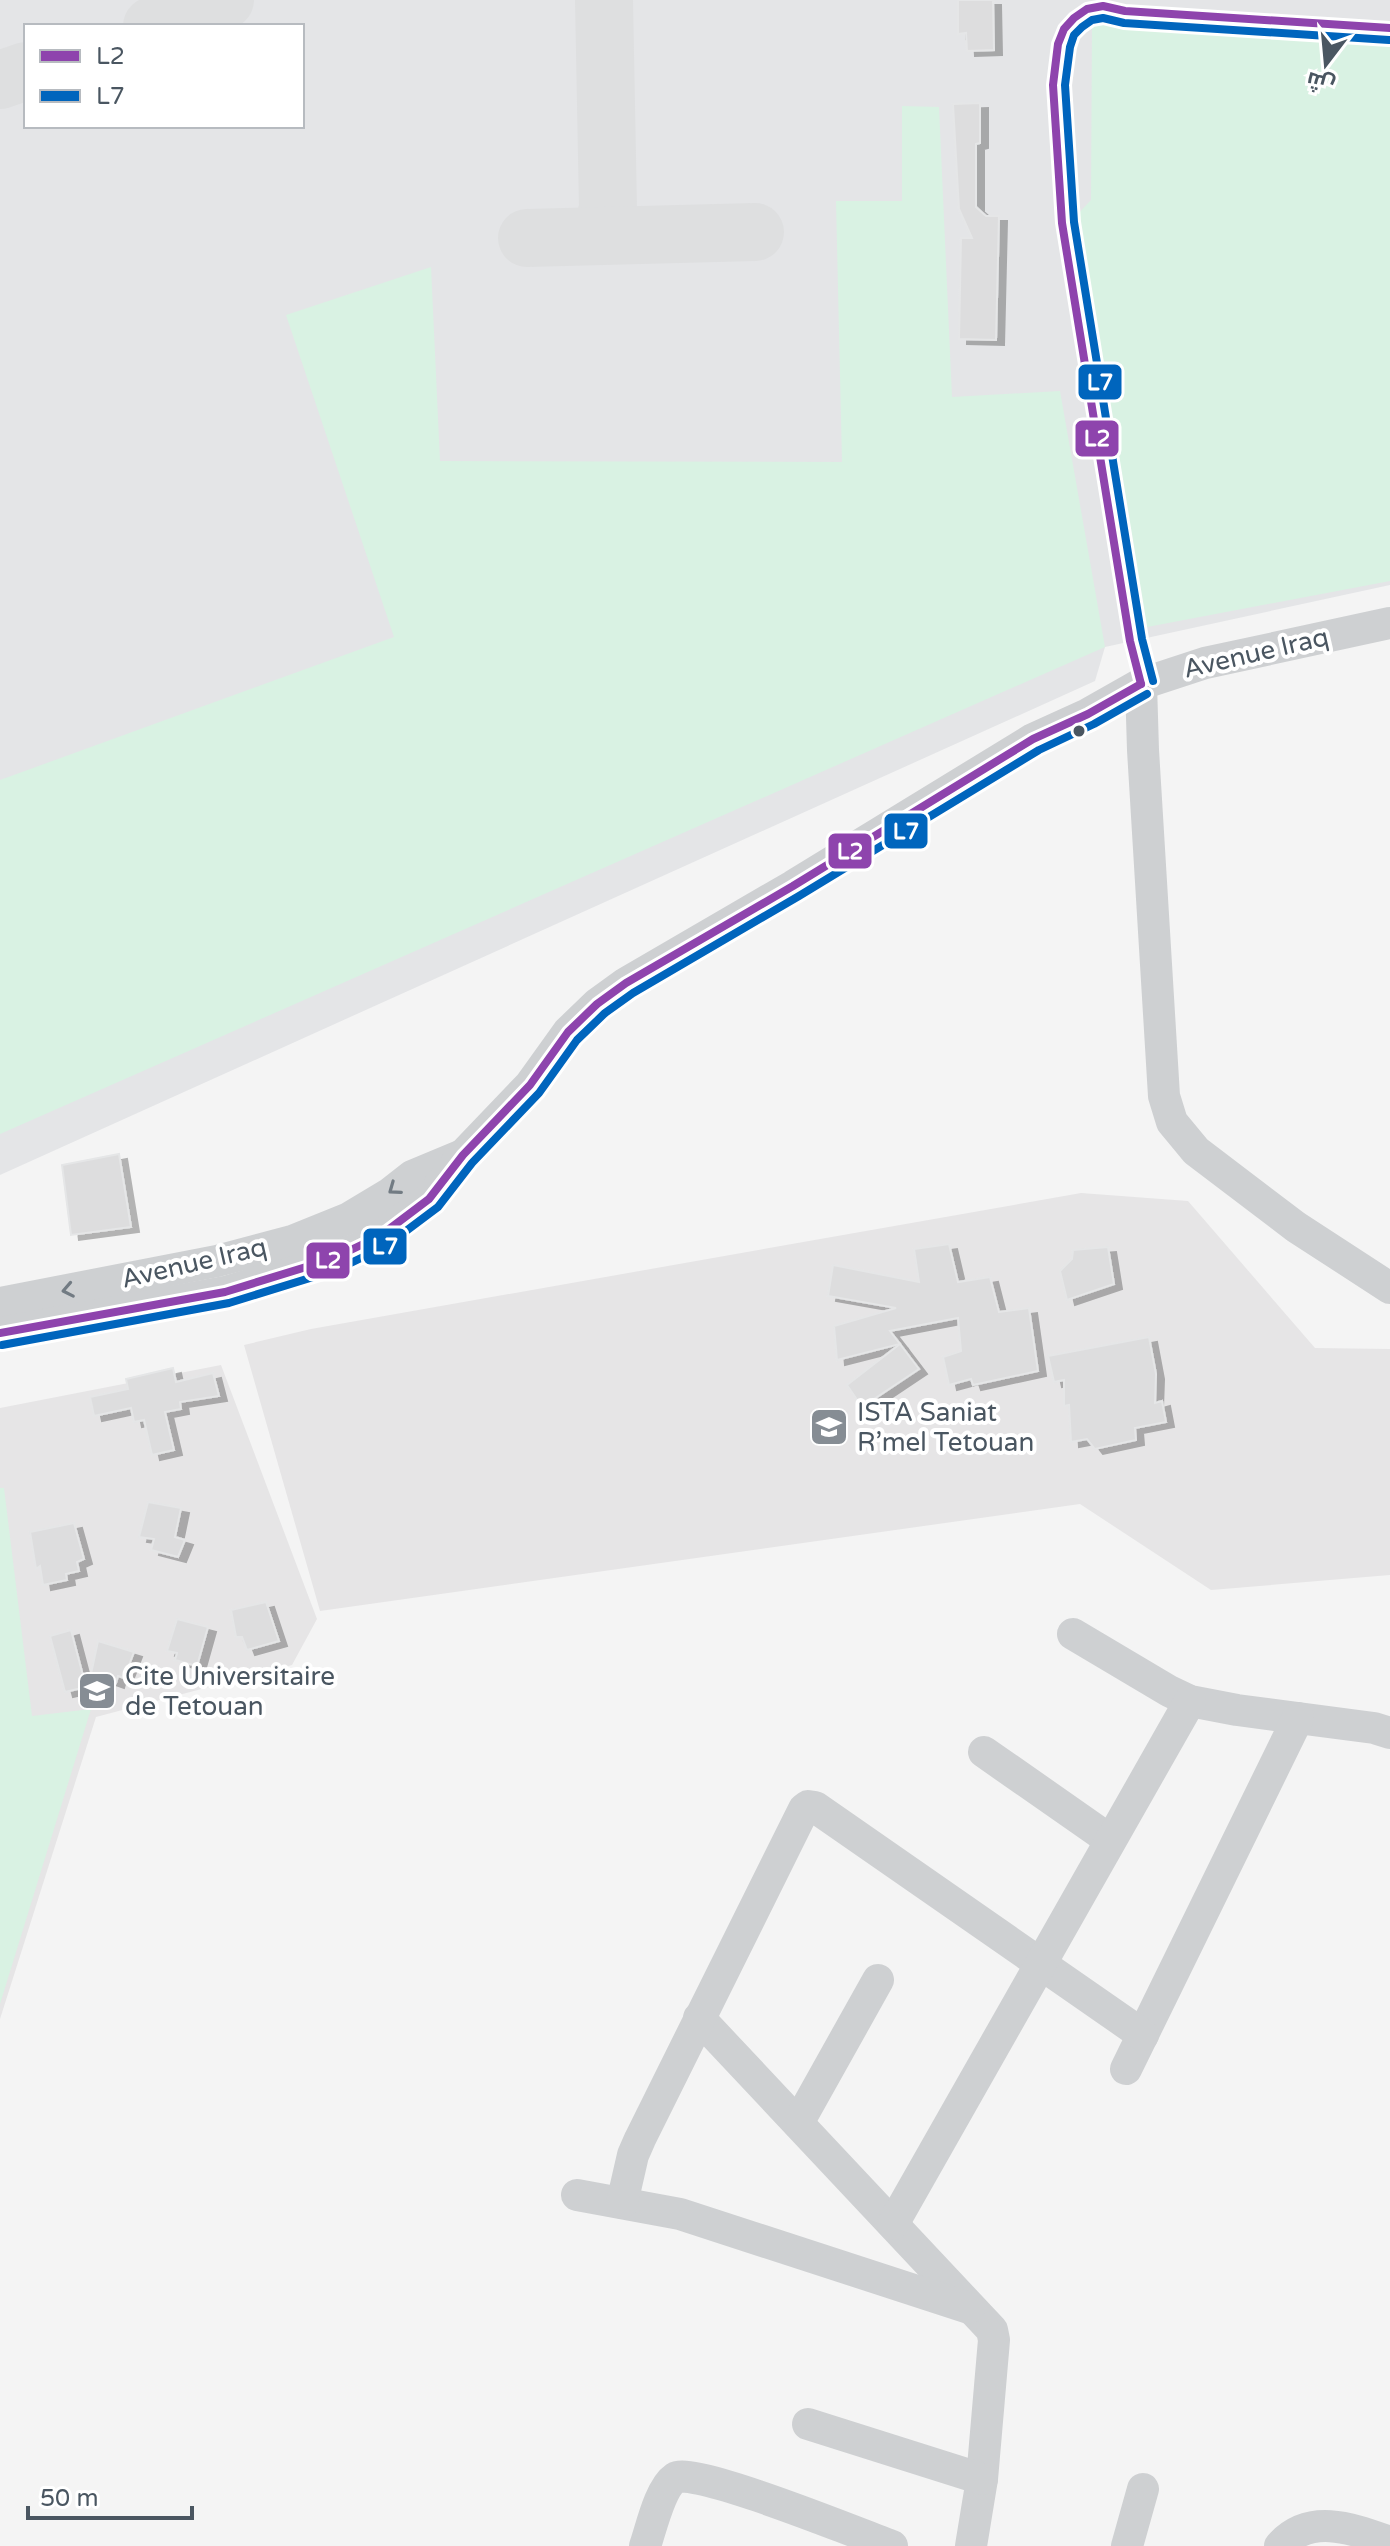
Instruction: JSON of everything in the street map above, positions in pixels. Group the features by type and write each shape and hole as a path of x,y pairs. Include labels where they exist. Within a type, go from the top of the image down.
{"street":[{"name":"Avenue Iraq","path":"0,1333 225,1292 332,1259 380,1236 429,1199 463,1155 530,1085 568,1032 597,1004 626,983 793,886 1033,739 1088,714 1141,684 1205,663 1390,623"},
{"path":"1141,684 1164,1096 1172,1122 1196,1151 1252,1194 1345,1261 1390,1288"},
{"name":"Avenue Iraq","path":"0,1303 217,1261 292,1241 349,1218 412,1176 463,1155"},
{"path":"1073,1634 1190,1701 1374,1728 1390,1733"},
{"path":"893,2224 1190,1701"},
{"path":"1126,2069 1298,1718"},
{"path":"984,1752 1110,1840"},
{"path":"622,2203 633,2155 699,2018 808,1806 815,1807 1143,2035"},
{"path":"798,2123 878,1980"},
{"path":"699,2018 992,2330 994,2340 982,2479 971,2546"},
{"path":"577,2195 680,2214 973,2310"},
{"path":"808,2424 982,2479"},
{"path":"645,2546 666,2489 673,2479 682,2475 718,2482 892,2546"},
{"path":"1127,2546 1143,2489"},
{"path":"1280,2546 1294,2532 1311,2526 1329,2525 1390,2542"}],"shaded area":[{"path":"0,0 1390,0 1390,585 1105,647 1095,681 0,1175"},
{"name":"ISTA Saniat R’mel Tetouan","path":"1081,1193 1188,1201 1315,1348 1390,1349 1390,1575 1211,1590 1080,1504 320,1611 244,1345 311,1329"},
{"name":"Cite Universitaire de Tetouan","path":"221,1365 317,1619 292,1665 96,1717 0,2019 0,1408"}],"green space":[{"path":"1092,23 1390,43 1390,581 1142,628 1077,215 1091,200"},
{"path":"902,106 939,107 952,397 1060,391 1105,647 0,1134 0,780 394,637 286,315 431,267 440,461 842,462 836,201 902,201"},
{"path":"0,1488 4,1488 32,1716 91,1709 0,2004"}],"building":[{"path":"958,0 993,0 994,50 967,51 966,33 958,34"},
{"path":"980,103 980,143 976,144 976,207 986,216 999,216 996,340 959,339 961,238 972,238 959,209 953,104"},
{"path":"119,1154 131,1227 71,1235 62,1165"},
{"path":"949,1244 958,1282 990,1277 999,1312 1029,1308 1038,1371 973,1385 971,1379 949,1385 943,1357 961,1351 958,1318 890,1331 900,1344 837,1360 834,1326 896,1308 828,1296 833,1265 919,1282 914,1249"},
{"path":"1108,1247 1114,1284 1067,1300 1060,1271 1072,1259 1073,1250"},
{"path":"1149,1337 1156,1374 1155,1403 1162,1401 1166,1422 1135,1428 1136,1440 1095,1449 1087,1439 1071,1442 1069,1405 1064,1406 1064,1380 1054,1382 1048,1356"},
{"path":"900,1344 919,1369 862,1407 847,1385"},
{"path":"173,1368 176,1382 213,1373 219,1396 180,1402 181,1409 165,1412 174,1450 152,1455 144,1420 134,1422 131,1408 94,1416 90,1397 128,1389 126,1379"},
{"path":"148,1502 181,1508 175,1537 185,1540 178,1557 151,1550 154,1539 139,1537"},
{"path":"74,1523 84,1559 77,1562 79,1571 66,1574 67,1580 43,1585 40,1566 36,1569 30,1532"},
{"path":"266,1602 279,1641 247,1650 242,1637 236,1637 231,1610"},
{"path":"177,1619 208,1627 197,1666 175,1660 177,1653 167,1651"},
{"path":"71,1630 86,1687 65,1692 50,1636"},
{"path":"98,1641 134,1652 124,1678 118,1676 116,1683 91,1674"}],"taxiway":[{"path":"158,24 225,0"},
{"path":"592,236 603,226 608,209 604,0"},
{"path":"0,80 24,72"},
{"path":"527,238 755,232"}],"transit line":[{"name":"L2","path":"1141,684 1130,641 1062,223 1053,85 1058,44 1064,29 1074,18 1087,9 1103,6 1125,11 1390,28"},
{"name":"L7","path":"1153,681 1142,639 1074,222 1065,85 1074,35 1092,20 1103,18 1124,23 1389,40"},
{"name":"L2","path":"0,1333 225,1292 332,1259 380,1236 429,1199 463,1155 530,1085 568,1032 597,1004 626,983 793,886 1033,739 1088,714 1141,684"},
{"name":"L7","path":"2,1345 229,1303 336,1270 386,1246 438,1207 472,1163 539,1093 577,1040 605,1013 633,993 1039,750 1147,694"}],"place":[{"name":"ISTA Saniat R’mel Tetouan","path":"829,1427"},
{"name":"Cite Universitaire de Tetouan","path":"97,1691"}]}
